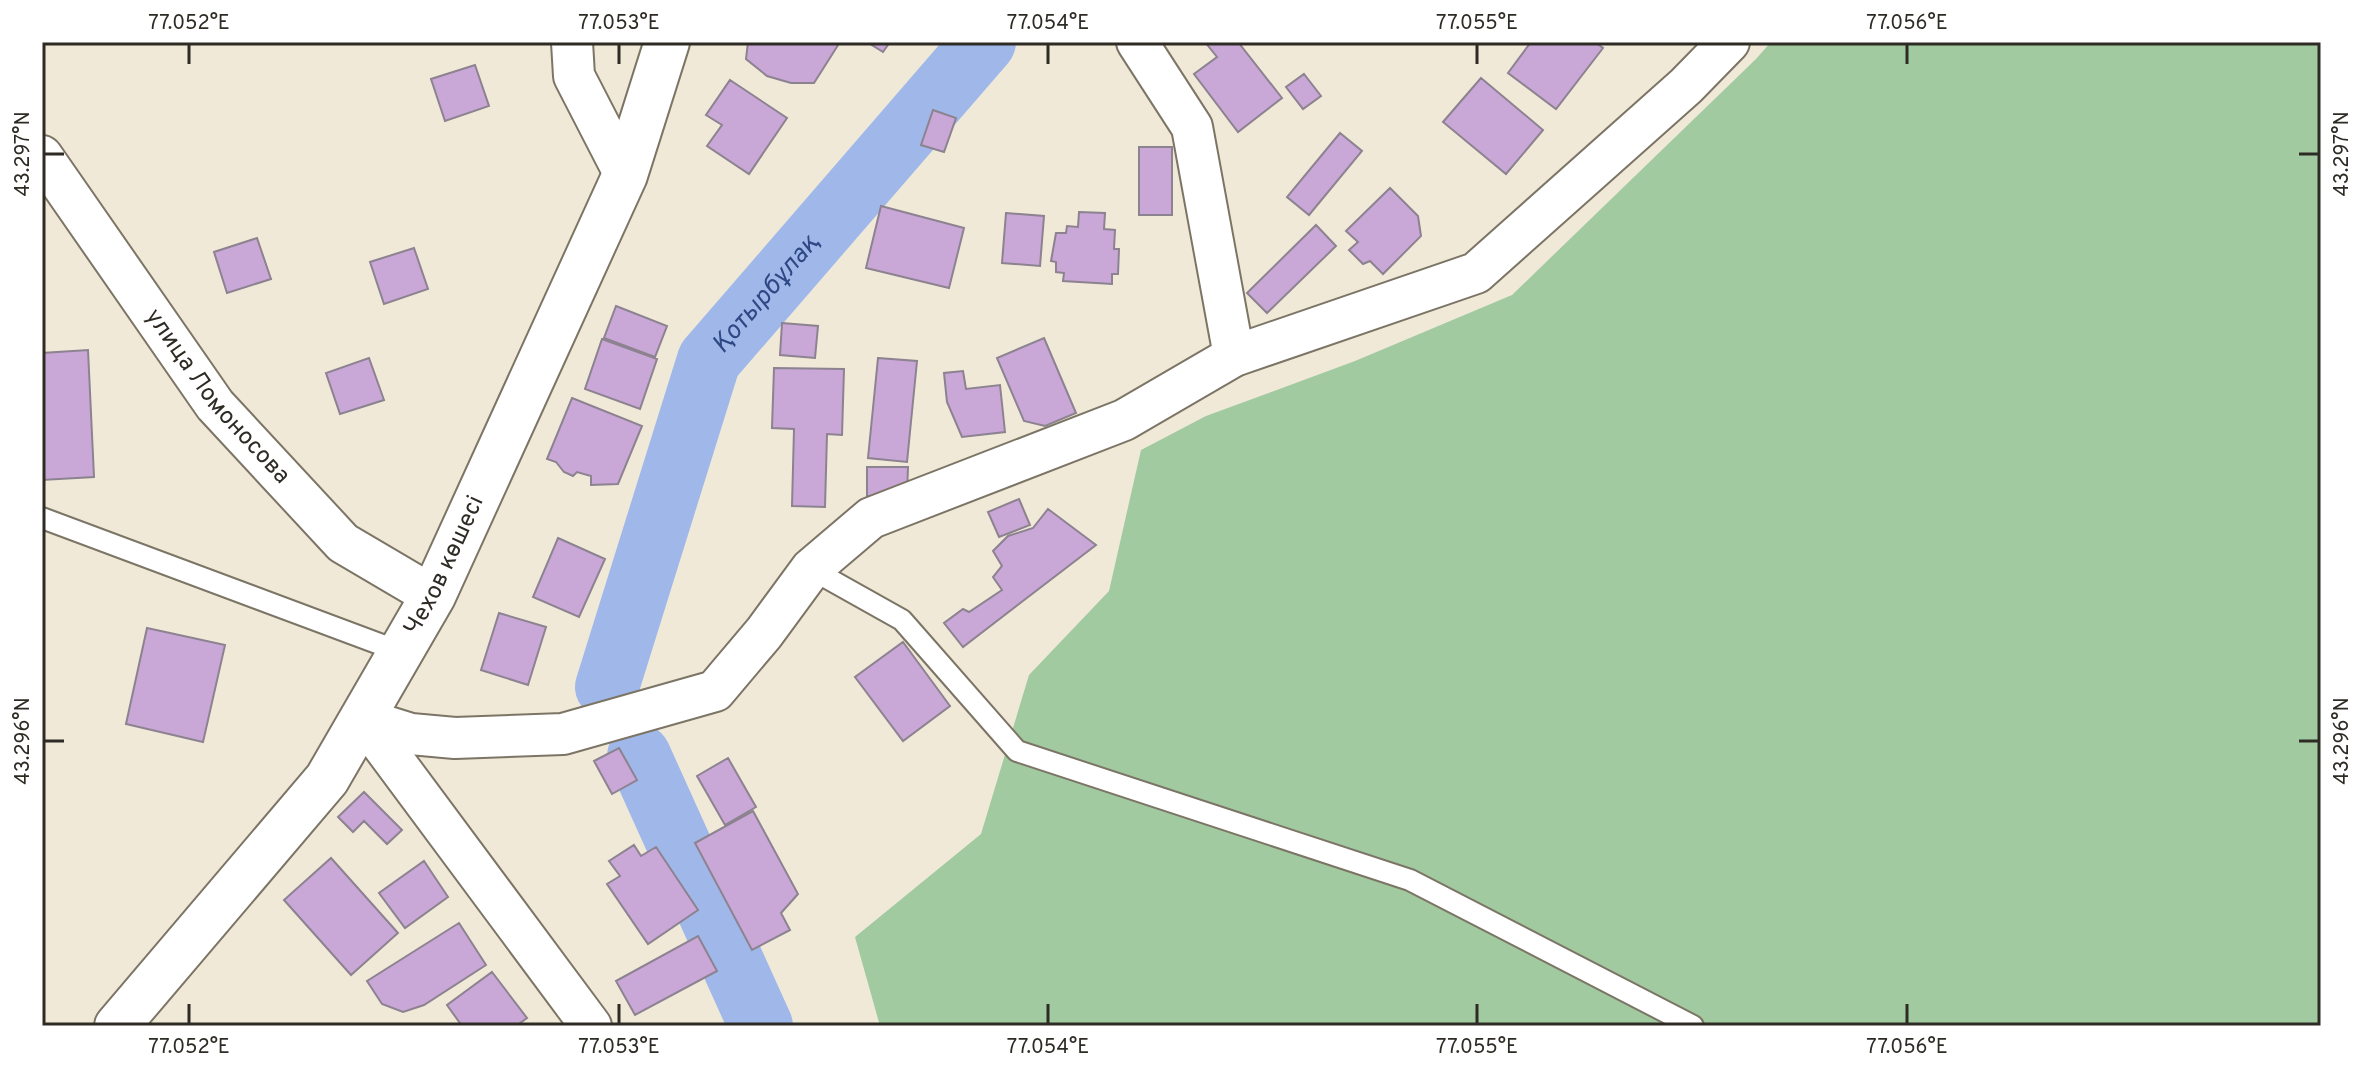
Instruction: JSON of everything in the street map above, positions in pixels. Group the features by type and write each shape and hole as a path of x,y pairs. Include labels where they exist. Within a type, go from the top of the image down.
{"main road":[{"name":"Чехов көшесі","path":"117,1026 327,779 433,596 625,175 667,42"}],"street":[{"path":"572,42 574,76 625,175"},
{"path":"1137,42 1192,127 1234,356"},
{"path":"363,719 411,734 455,738 563,734 715,691 764,633 811,569 871,518 1124,420 1234,356 1476,273 1686,86 1729,42"},
{"name":"улица Ломоносова","path":"42,156 215,405 343,543 433,596"},
{"path":"363,719 591,1026"}],"lane":[{"path":"42,518 401,652"},
{"path":"811,569 902,620 1017,751 1410,880 1693,1026"}],"green space":[{"path":"1771,42 2321,42 2321,1026 880,1026 855,937 981,834 1029,675 1109,591 1141,450 1206,416 1355,361 1512,295"}],"building":[{"path":"748,42 840,42 814,83 791,83 767,76 746,59"},
{"path":"867,42 890,42 883,52"},
{"path":"1205,42 1238,42 1282,98 1238,132 1194,74 1217,57"},
{"path":"1531,42 1595,42 1603,48 1556,109 1508,73"},
{"path":"475,65 489,106 445,121 431,79"},
{"path":"1304,74 1321,96 1303,109 1286,87"},
{"path":"1481,78 1543,130 1506,174 1443,122"},
{"path":"730,80 787,118 749,174 707,146 722,125 706,115"},
{"path":"933,110 956,118 944,152 921,145"},
{"path":"1340,133 1362,151 1309,215 1287,197"},
{"path":"1139,147 1172,147 1172,215 1139,215"},
{"path":"1390,188 1418,216 1421,236 1383,274 1370,261 1363,264 1349,250 1358,242 1346,231"},
{"path":"881,206 964,228 949,288 866,268"},
{"path":"1079,212 1105,213 1104,229 1115,230 1114,249 1119,249 1118,274 1112,274 1112,284 1063,281 1064,273 1056,272 1056,262 1051,261 1056,233 1066,233 1067,226 1078,227"},
{"path":"1006,213 1044,216 1040,266 1002,263"},
{"path":"1316,225 1336,246 1267,313 1247,293"},
{"path":"257,238 271,279 227,293 214,252"},
{"path":"414,248 428,289 384,304 370,262"},
{"path":"616,306 667,326 655,357 604,338"},
{"path":"782,323 818,326 815,358 780,355"},
{"path":"1044,338 1076,413 1045,426 1024,421 997,358"},
{"path":"602,339 657,359 640,409 585,389"},
{"path":"88,350 94,477 42,480 42,353"},
{"path":"369,358 384,400 340,414 326,373"},
{"path":"878,358 917,361 907,462 868,458"},
{"path":"774,368 844,369 842,435 827,434 825,507 792,506 794,429 772,428"},
{"path":"963,371 966,389 1000,385 1005,432 962,437 947,402 944,373"},
{"path":"572,398 642,426 618,484 591,485 591,476 577,472 573,476 564,472 556,462 547,459"},
{"path":"867,467 908,467 907,496 867,496"},
{"path":"1019,499 1030,525 999,537 988,512"},
{"path":"1048,509 1096,545 963,647 944,623 963,609 969,612 1002,590 993,577 1002,566 993,551 1008,536 1033,528"},
{"path":"558,538 605,559 579,617 533,597"},
{"path":"499,613 546,627 528,685 481,670"},
{"path":"147,628 225,645 203,742 126,724"},
{"path":"903,642 950,706 903,741 855,677"},
{"path":"619,748 637,780 612,794 594,761"},
{"path":"728,758 756,807 725,825 697,776"},
{"path":"364,792 402,830 387,844 364,821 353,832 338,817"},
{"path":"753,811 798,894 781,913 790,930 752,950 695,843"},
{"path":"634,845 641,856 656,847 698,910 648,944 607,884 620,876 609,861"},
{"path":"331,858 398,933 351,975 284,900"},
{"path":"424,861 448,897 405,928 379,893"},
{"path":"459,923 486,965 424,1005 403,1012 382,1004 367,981"},
{"path":"698,936 717,971 635,1015 616,981"},
{"path":"492,972 527,1018 516,1026 462,1026 447,1005"}],"waterway":[{"name":"Қотырбұлақ","path":"607,687 709,360 984,42"},
{"name":"Қотырбұлақ","path":"639,756 761,1026"}]}
